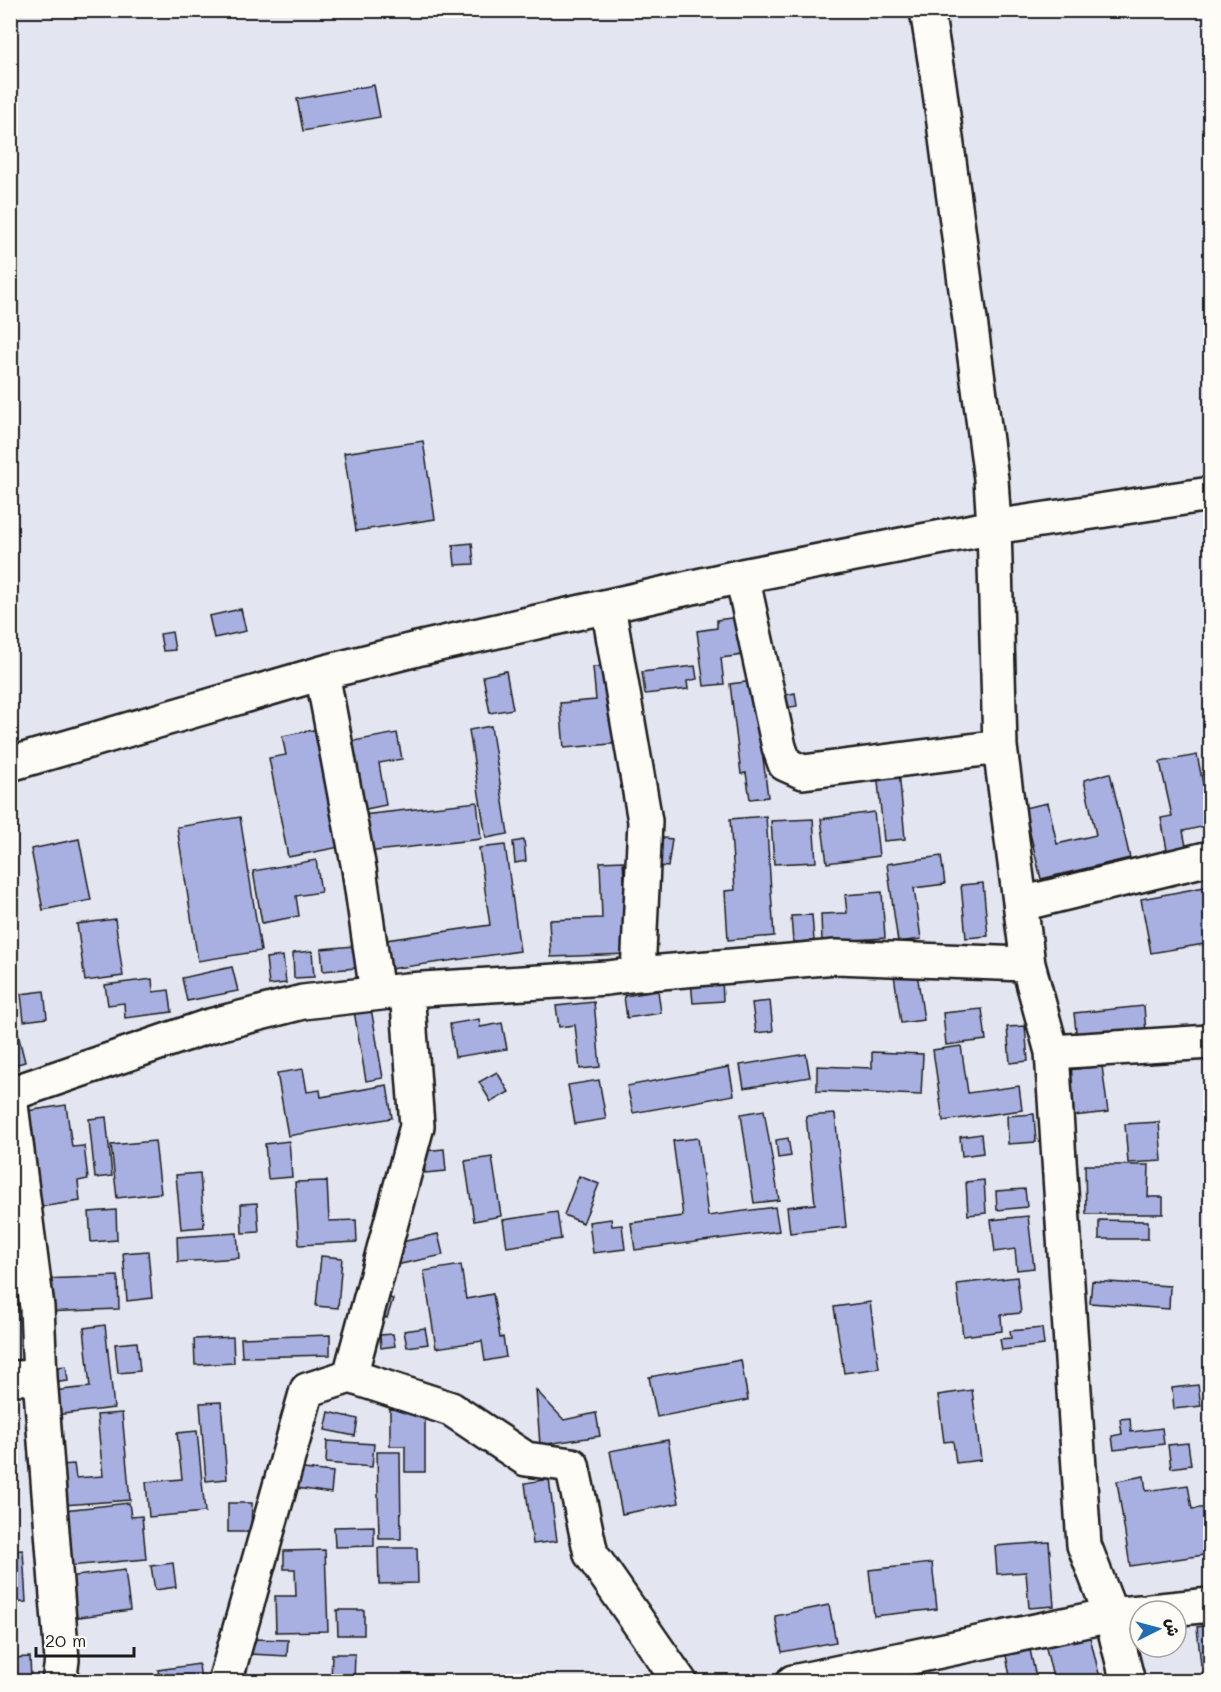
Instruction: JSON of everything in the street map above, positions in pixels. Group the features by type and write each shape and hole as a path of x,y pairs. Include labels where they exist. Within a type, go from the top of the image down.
{"street":[{"path":"927,10 991,479 1000,747 1028,964 1052,1052 1084,1545 1126,1613 1128,1682"},
{"path":"10,764 322,673 608,606 742,576 994,527 1210,494"},
{"path":"742,576 779,747 785,764 803,772 1000,747"},
{"path":"608,606 645,821 638,974"},
{"path":"322,673 358,869 392,991 417,1126 350,1376"},
{"path":"1021,904 1210,858"},
{"path":"59,1682 62,1660 25,1378 37,1307 10,1096 206,1027 303,1002 392,991 607,978 836,957 1028,964"},
{"path":"1052,1052 1210,1042"},
{"path":"225,1682 308,1390 350,1376 451,1409 526,1459 572,1465 591,1554 680,1682"},
{"path":"1188,1607 1210,1605"},
{"path":"793,1682 1126,1613"}],"building":[{"path":"374,85 380,117 303,131 297,99"},
{"path":"423,441 435,519 356,531 344,453"},
{"path":"472,543 474,564 455,565 453,545"},
{"path":"241,609 246,631 214,638 209,616"},
{"path":"738,617 743,655 721,658 724,684 704,686 697,631 717,628 717,620"},
{"path":"172,632 175,650 163,651 160,634"},
{"path":"616,665 623,743 564,748 560,703 596,700 593,667"},
{"path":"695,666 697,679 687,681 688,689 645,694 642,672"},
{"path":"506,671 513,709 490,713 483,676"},
{"path":"753,681 768,797 750,799 746,773 741,774 730,684"},
{"path":"795,693 797,706 779,709 777,697"},
{"path":"491,726 508,834 486,838 469,730"},
{"path":"319,729 340,847 288,857 269,758 286,755 282,736"},
{"path":"397,733 402,759 379,763 386,805 361,810 348,742"},
{"path":"1197,755 1210,825 1183,831 1186,846 1167,850 1161,818 1172,816 1160,762"},
{"path":"899,771 905,839 884,841 877,772"},
{"path":"1110,773 1130,858 1041,879 1024,808 1048,803 1057,844 1096,835 1084,780"},
{"path":"477,802 481,839 367,852 363,815"},
{"path":"874,812 879,856 827,863 821,819"},
{"path":"766,816 774,936 728,940 725,891 735,890 730,819"},
{"path":"240,817 261,951 198,961 177,827"},
{"path":"813,819 816,862 774,864 771,821"},
{"path":"654,837 672,839 668,867 651,865"},
{"path":"79,839 91,900 43,910 31,849"},
{"path":"524,840 526,861 515,863 513,842"},
{"path":"505,845 520,951 390,969 386,940 490,925 479,848"},
{"path":"941,856 945,884 914,888 921,939 898,942 887,864"},
{"path":"316,860 321,892 296,896 299,916 262,923 253,871"},
{"path":"623,861 628,954 551,957 549,920 602,918 600,862"},
{"path":"983,883 988,936 966,938 961,885"},
{"path":"1210,886 1210,943 1151,953 1141,899"},
{"path":"882,892 885,938 822,942 821,914 847,913 845,895"},
{"path":"812,915 814,941 793,942 791,916"},
{"path":"115,919 123,976 85,981 77,924"},
{"path":"354,946 356,968 323,971 321,949"},
{"path":"312,951 314,977 294,978 293,953"},
{"path":"283,956 286,983 269,985 266,958"},
{"path":"232,967 238,991 187,1001 182,978"},
{"path":"917,973 924,1020 901,1023 894,975"},
{"path":"152,979 153,992 169,990 172,1012 125,1018 124,1003 108,1005 105,985"},
{"path":"722,979 723,1001 693,1003 691,981"},
{"path":"44,991 47,1018 24,1021 21,994"},
{"path":"658,991 661,1013 627,1018 624,996"},
{"path":"770,1001 773,1031 756,1033 752,1003"},
{"path":"10,1002 25,1062 10,1066"},
{"path":"594,1002 600,1067 580,1069 575,1025 559,1027 556,1006"},
{"path":"1144,1006 1146,1033 1077,1040 1074,1013"},
{"path":"371,1008 383,1078 366,1081 354,1011"},
{"path":"982,1009 986,1040 946,1045 943,1013"},
{"path":"479,1019 480,1027 502,1023 507,1049 455,1057 450,1024"},
{"path":"1025,1026 1028,1061 1010,1063 1007,1027"},
{"path":"961,1046 968,1093 1019,1086 1022,1110 943,1121 933,1050"},
{"path":"872,1052 923,1054 921,1095 817,1091 817,1066 872,1068"},
{"path":"806,1054 810,1077 744,1088 740,1065"},
{"path":"1102,1066 1108,1112 1074,1116 1068,1070"},
{"path":"729,1067 734,1095 633,1113 627,1086"},
{"path":"303,1069 307,1092 320,1090 321,1097 387,1085 392,1118 288,1136 277,1073"},
{"path":"497,1072 509,1092 491,1102 479,1082"},
{"path":"599,1080 606,1119 575,1124 568,1085"},
{"path":"66,1105 72,1147 84,1146 88,1179 78,1181 80,1201 40,1207 27,1111"},
{"path":"764,1110 779,1200 754,1203 741,1114"},
{"path":"835,1114 846,1227 790,1233 787,1207 815,1204 806,1116"},
{"path":"1034,1114 1036,1142 1008,1144 1007,1116"},
{"path":"106,1117 112,1176 95,1178 89,1119"},
{"path":"1159,1122 1162,1161 1128,1163 1125,1124"},
{"path":"981,1134 983,1153 962,1156 960,1137"},
{"path":"698,1138 708,1216 775,1207 779,1231 635,1250 631,1223 683,1216 673,1141"},
{"path":"788,1138 791,1156 778,1158 776,1140"},
{"path":"155,1141 161,1193 117,1198 111,1145"},
{"path":"289,1141 292,1177 268,1179 265,1144"},
{"path":"444,1149 446,1171 425,1173 423,1151"},
{"path":"492,1157 501,1216 474,1221 465,1161"},
{"path":"1085,1165 1149,1165 1148,1197 1163,1197 1163,1214 1086,1214"},
{"path":"200,1173 204,1227 181,1229 176,1175"},
{"path":"579,1176 599,1184 583,1223 564,1215"},
{"path":"984,1180 986,1213 968,1215 966,1182"},
{"path":"327,1181 329,1221 356,1220 357,1242 299,1245 295,1182"},
{"path":"1025,1189 1027,1207 997,1210 996,1191"},
{"path":"257,1203 259,1232 242,1233 241,1204"},
{"path":"116,1210 117,1240 91,1242 89,1212"},
{"path":"557,1212 561,1239 507,1247 503,1220"},
{"path":"1028,1216 1034,1268 1017,1270 1015,1249 995,1252 991,1220"},
{"path":"611,1219 612,1226 622,1225 625,1249 593,1253 589,1222"},
{"path":"1099,1220 1148,1221 1148,1239 1099,1239"},
{"path":"237,1233 239,1258 178,1262 177,1237"},
{"path":"438,1234 443,1255 396,1265 392,1244"},
{"path":"22,1244 28,1299 10,1301 10,1245"},
{"path":"148,1251 152,1298 127,1301 123,1253"},
{"path":"321,1256 342,1258 338,1308 316,1306"},
{"path":"461,1265 466,1299 493,1294 500,1338 503,1337 506,1357 485,1361 482,1341 436,1348 424,1271"},
{"path":"118,1276 119,1309 44,1312 43,1279"},
{"path":"1017,1277 1021,1313 1001,1315 1002,1331 963,1336 957,1284"},
{"path":"1092,1281 1170,1286 1169,1309 1090,1303"},
{"path":"379,1295 393,1299 387,1318 373,1314"},
{"path":"870,1302 879,1368 844,1373 834,1307"},
{"path":"105,1325 114,1408 55,1415 52,1391 90,1387 84,1328"},
{"path":"425,1328 428,1344 407,1347 404,1331"},
{"path":"1042,1328 1044,1345 1002,1350 1000,1339 1011,1338 1010,1331"},
{"path":"393,1334 395,1346 381,1348 380,1335"},
{"path":"330,1335 330,1355 242,1357 241,1338"},
{"path":"1210,1335 1210,1396 1203,1336"},
{"path":"233,1337 234,1363 195,1365 194,1339"},
{"path":"137,1342 140,1371 118,1373 115,1344"},
{"path":"741,1360 748,1400 657,1417 649,1377"},
{"path":"66,1366 68,1381 51,1383 49,1368"},
{"path":"1198,1385 1201,1406 1174,1409 1172,1388"},
{"path":"536,1390 564,1420 596,1413 600,1436 540,1445"},
{"path":"972,1390 981,1460 956,1463 953,1441 944,1442 938,1395"},
{"path":"221,1402 227,1479 206,1481 200,1403"},
{"path":"425,1408 425,1472 405,1472 405,1446 390,1446 390,1409"},
{"path":"329,1412 358,1419 355,1436 325,1430"},
{"path":"122,1413 130,1500 64,1505 60,1465 74,1464 76,1478 103,1476 97,1415"},
{"path":"1130,1418 1131,1432 1162,1428 1164,1444 1114,1450 1112,1436 1122,1434 1120,1419"},
{"path":"197,1431 205,1512 149,1517 146,1482 182,1479 177,1433"},
{"path":"668,1440 679,1503 622,1514 610,1451"},
{"path":"327,1441 374,1444 372,1467 326,1463"},
{"path":"1188,1443 1191,1465 1171,1468 1168,1445"},
{"path":"377,1452 400,1452 401,1539 379,1539"},
{"path":"293,1468 333,1472 331,1493 290,1487"},
{"path":"1144,1476 1146,1491 1188,1485 1192,1509 1209,1507 1210,1554 1130,1566 1117,1481"},
{"path":"549,1479 557,1541 533,1544 525,1483"},
{"path":"129,1503 131,1517 142,1516 146,1559 69,1566 64,1510"},
{"path":"228,1503 252,1503 251,1532 228,1532"},
{"path":"374,1526 374,1546 335,1547 334,1527"},
{"path":"1049,1542 1054,1606 1029,1608 1026,1572 997,1574 995,1546"},
{"path":"378,1548 417,1548 418,1583 379,1584"},
{"path":"23,1550 26,1602 10,1603 10,1551"},
{"path":"325,1550 328,1631 276,1632 275,1596 296,1596 295,1569 284,1569 284,1551"},
{"path":"173,1563 176,1587 155,1590 151,1566"},
{"path":"932,1563 937,1609 874,1616 869,1570"},
{"path":"125,1570 130,1610 73,1618 68,1577"},
{"path":"829,1605 836,1642 782,1652 775,1616"},
{"path":"337,1610 364,1610 364,1635 338,1635"},
{"path":"1210,1625 1210,1665 1201,1666 1197,1627"},
{"path":"1089,1633 1101,1682 1054,1682 1045,1644"},
{"path":"251,1639 288,1640 287,1656 250,1654"},
{"path":"1030,1650 1037,1682 1011,1682 1006,1655"},
{"path":"332,1654 355,1654 354,1682 331,1682"},
{"path":"30,1657 31,1682 10,1682 10,1658"},
{"path":"199,1664 201,1682 160,1682 158,1670"},
{"path":"1210,1672 1210,1682 1204,1682 1203,1673"},
{"path":"153,1676 153,1682 104,1682"}]}
